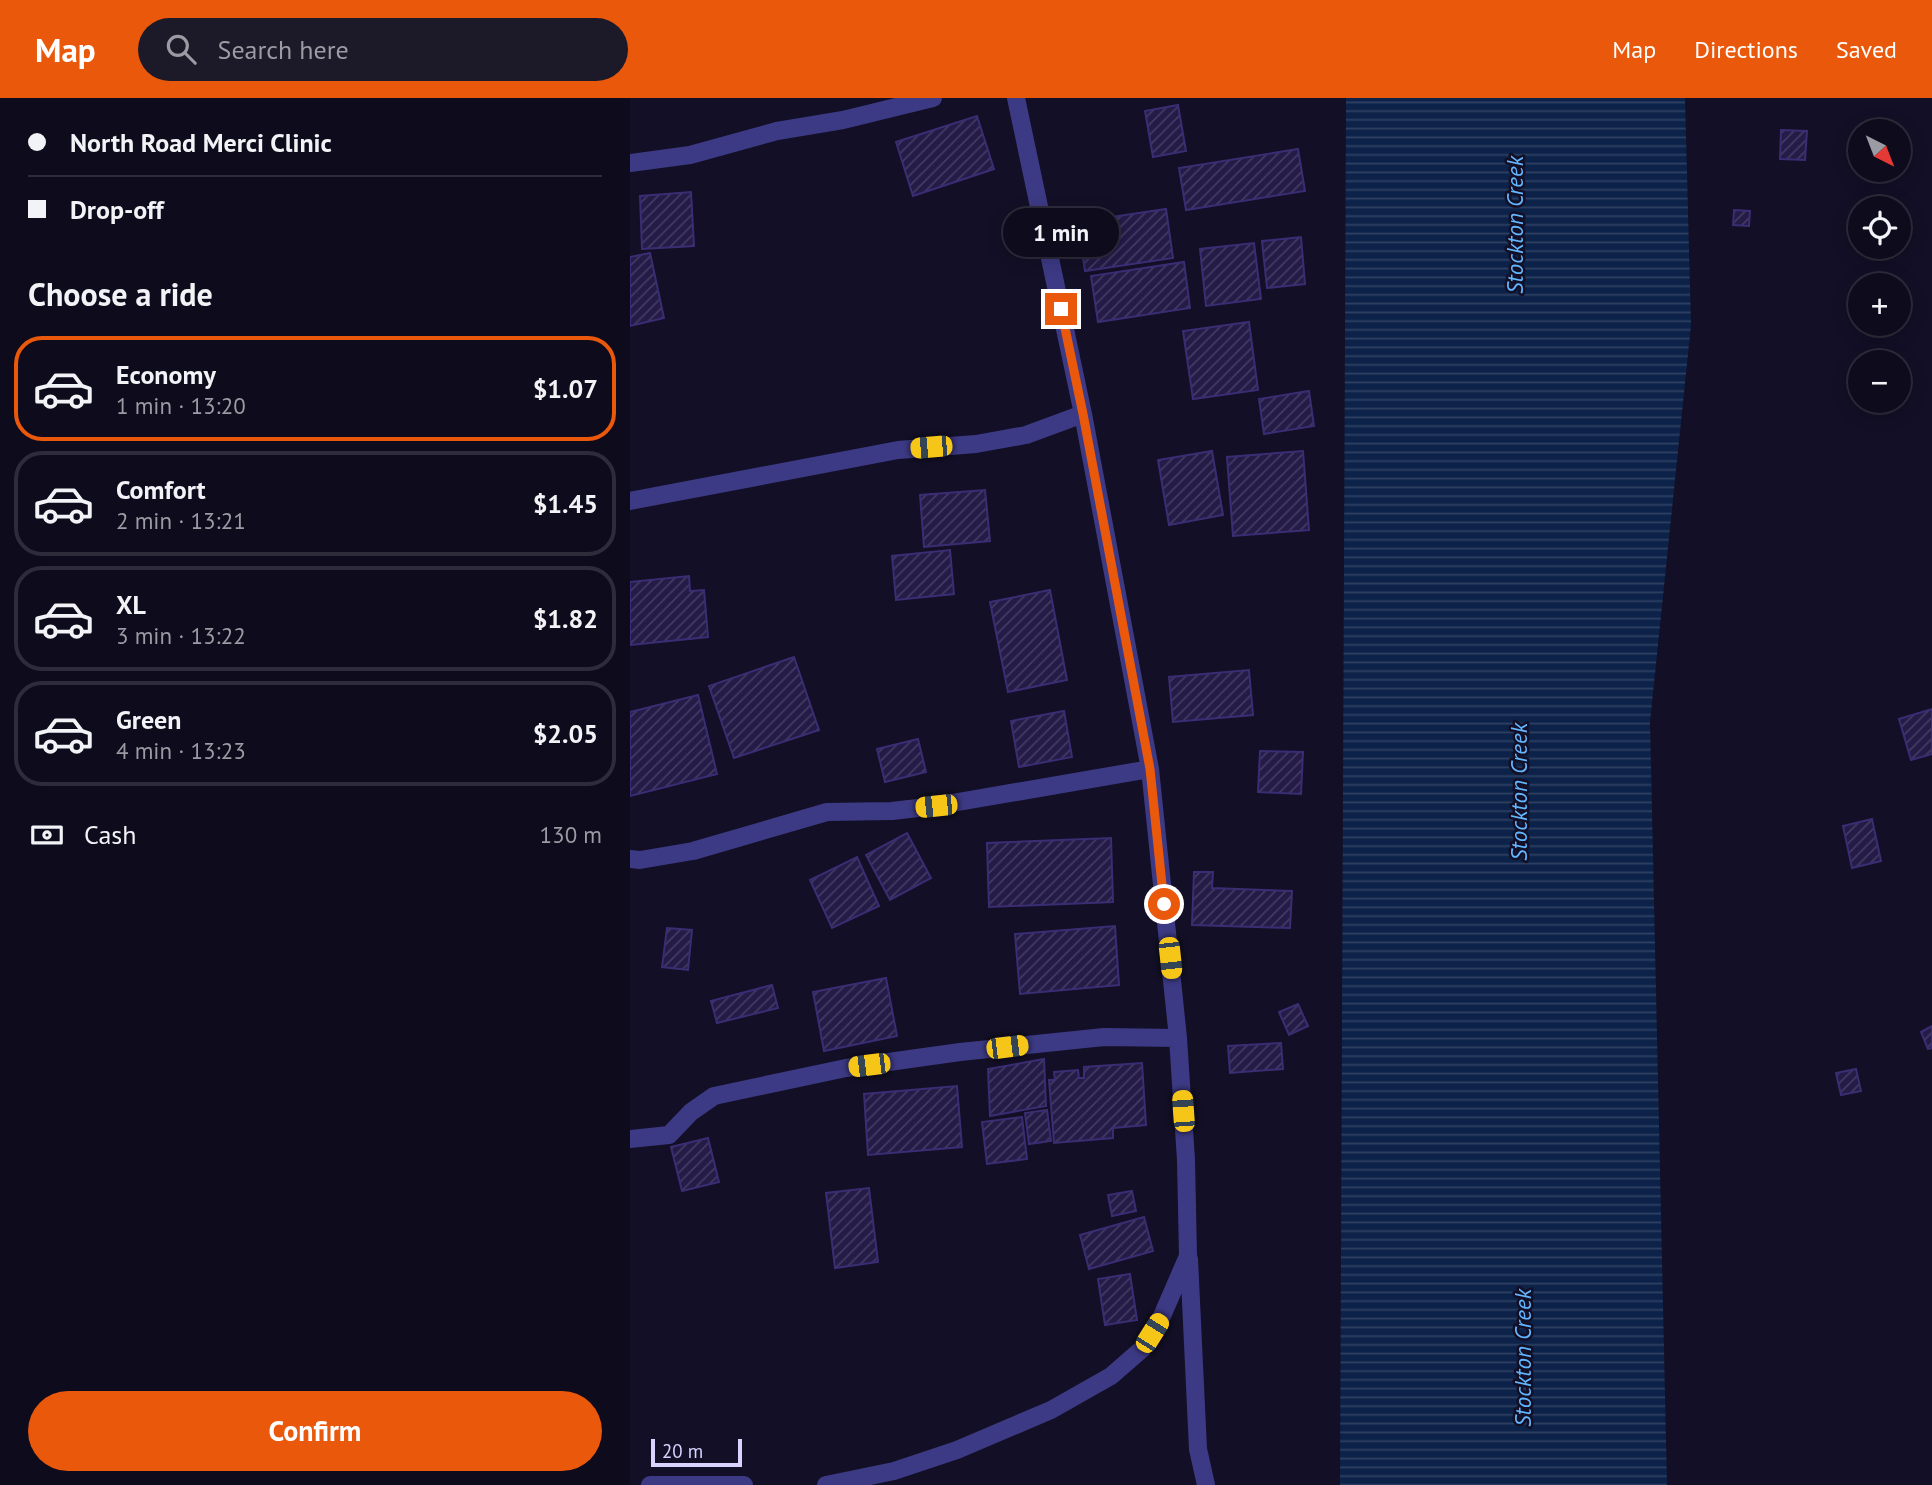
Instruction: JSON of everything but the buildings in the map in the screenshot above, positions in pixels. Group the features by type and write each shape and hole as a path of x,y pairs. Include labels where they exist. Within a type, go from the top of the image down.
{"street":[{"path":"630,163 690,155 777,131 855,118 933,98"},
{"path":"1016,98 1083,414 1150,769 1178,1038 1198,1449 1206,1485"},
{"path":"630,500 898,450 976,444 1026,435 1083,414"},
{"path":"630,859 640,860 693,851 827,812 892,811 936,806 1150,769"},
{"path":"630,1139 669,1135 691,1112 714,1096 846,1068 1092,1038 1178,1038"},
{"path":"826,1485 894,1471 957,1450 1051,1410 1111,1376 1142,1349 1162,1316 1188,1256"},
{"path":"650,1485 744,1485"}],"water":[{"name":"Stockton Creek","path":"1346,98 1685,98 1691,325 1650,722 1667,1485 1340,1485"}],"route":[{"path":"1061,309 1150,769 1164,904"}]}
